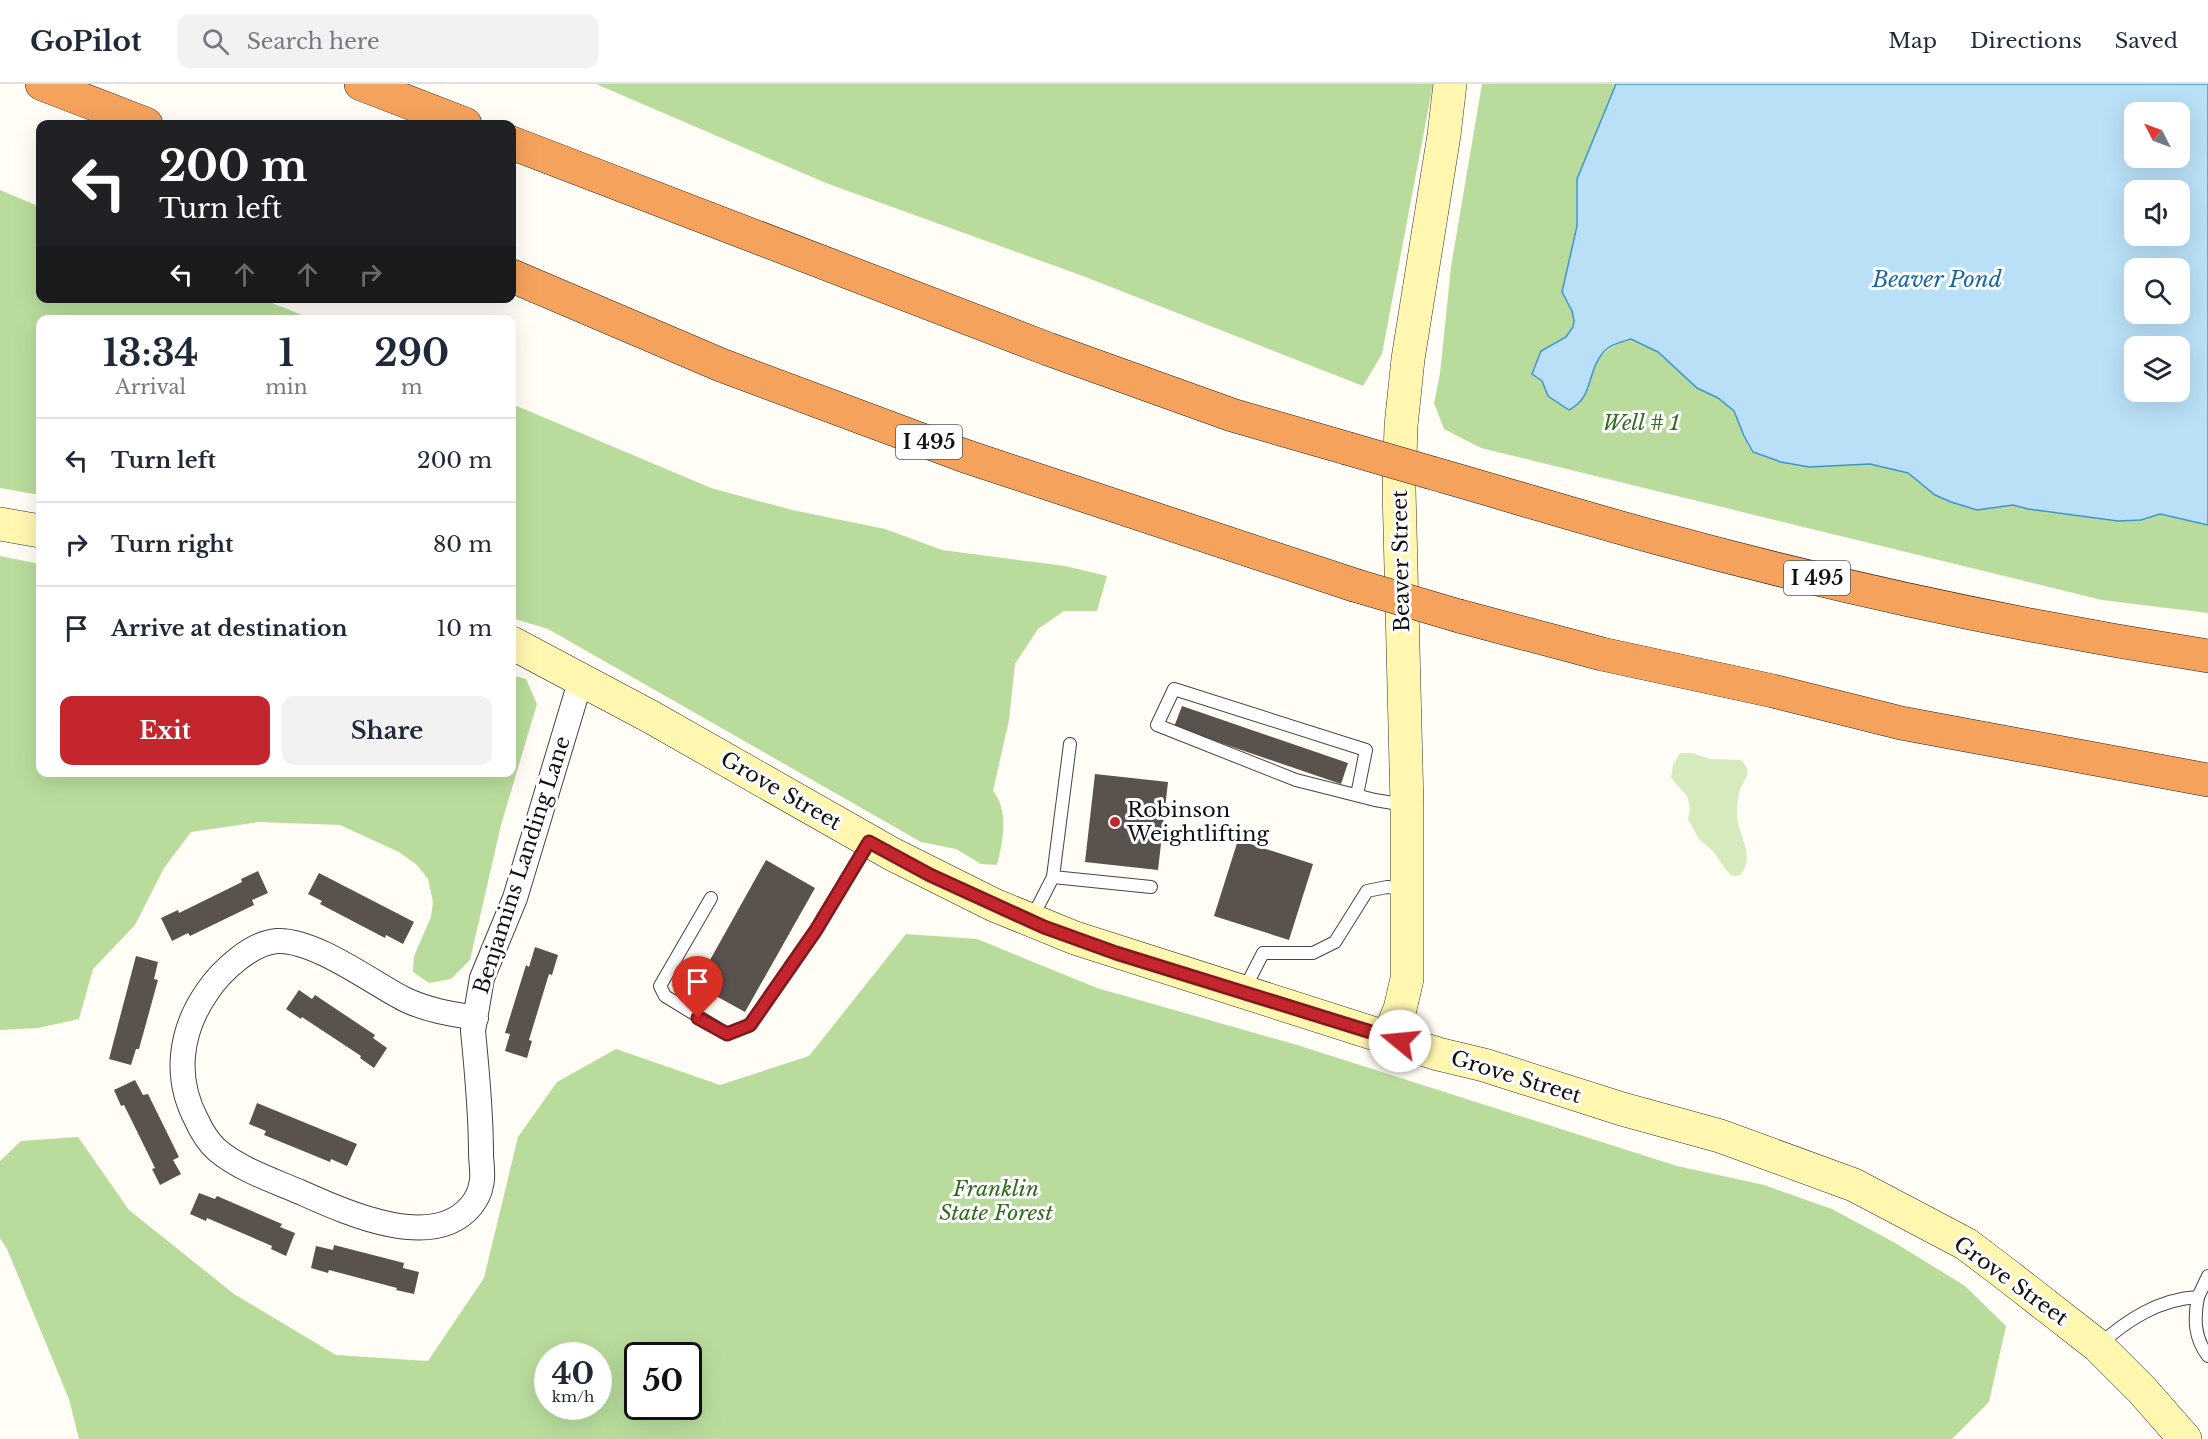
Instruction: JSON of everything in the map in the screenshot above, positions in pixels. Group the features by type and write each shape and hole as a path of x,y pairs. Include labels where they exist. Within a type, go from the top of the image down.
{"highway":[{"path":"42,84 136,120"},
{"path":"360,84 454,120"},
{"name":"I 495","path":"516,145 1048,349 1232,415 1655,537 1864,590 2094,638 2208,656"},
{"name":"I 495","path":"516,278 721,365 954,452 1354,585 1602,654 1773,691 1901,723 2208,780"}],"main road":[{"name":"Beaver Street","path":"1388,1038 1400,1009 1407,979 1407,805 1399,489 1401,426 1408,359 1450,84"},
{"path":"0,524 36,530"},
{"name":"Grove Street","path":"516,644 651,717 930,875 1030,921 1116,953 1438,1054 1484,1065 1622,1109 1720,1136 1854,1185 1966,1244 2098,1346 2142,1390 2185,1439"}],"street":[{"name":"Benjamins Landing Lane","path":"476,1018 441,1013 406,1000 326,955 292,942 276,941 256,949 226,968 201,1000 182,1045 184,1092 201,1130 215,1149 236,1164 341,1210 371,1221 417,1227 441,1226 471,1207 482,1185 473,1031 476,1018 482,978 515,898 581,679"}],"lane":[{"path":"1357,795 1366,750 1174,689 1157,725 1296,780 1357,795 1407,805"},
{"path":"1030,921 1053,877 1070,744"},
{"path":"711,898 660,986 665,996 727,1034 750,1025 816,930 869,842"},
{"path":"1053,877 1150,887"},
{"path":"1244,992 1263,953 1313,953 1335,942 1367,891 1387,887 1407,889"},
{"path":"2208,1276 2198,1297 2194,1322 2198,1338 2208,1356"},
{"path":"2098,1346 2130,1320 2165,1302 2182,1297 2198,1297"}],"green space":[{"path":"596,84 1433,84 1382,354 1363,386 1083,276 826,183"},
{"name":"Well # 1","path":"1482,84 1616,84 1577,179 1577,226 1562,292 1572,311 1573,327 1566,337 1541,351 1536,378 1588,390 1593,371 1606,351 1631,339 1658,352 1697,388 1718,398 1734,411 1744,436 1809,467 1870,464 1908,473 1935,495 1977,510 2013,505 2118,521 2141,520 2160,514 2208,525 2208,613 2102,600 1481,448 1444,429 1434,403 1440,374 1451,267"},
{"path":"0,190 36,205 36,303 272,303 302,315 36,315 36,494 0,488"},
{"path":"516,406 711,488 792,510 885,529 942,550 1065,566 1107,576 1097,611 1064,611 1038,629 1015,664 1009,720 993,791 1003,817 1003,836 997,865 981,864 956,849 921,842 548,629 516,619"},
{"path":"0,556 36,563 36,777 515,777 501,825 470,960 451,979 429,983 413,972 414,956 431,917 433,902 428,879 417,865 399,852 340,825 259,822 191,832 164,868 135,925 93,969 79,1019 38,1028 0,1030"},
{"path":"516,676 526,679 537,704 516,775"},
{"path":"1680,753 1692,753 1710,759 1741,760 1745,765 1748,773 1739,793 1737,817 1747,861 1740,875 1732,876 1726,870 1713,851 1699,839 1688,819 1690,807 1687,796 1671,778 1673,765"},
{"name":"Franklin State Forest","path":"906,934 977,939 1097,988 1297,1045 1677,1166 1764,1185 1832,1209 1897,1244 1965,1286 2006,1326 1989,1402 1952,1439 79,1439 69,1399 7,1249 0,1238 0,1161 21,1141 78,1137 129,1210 234,1294 336,1355 428,1361 484,1278 518,1137 557,1082 616,1049 720,1085 809,1056"}],"water":[{"name":"Beaver Pond","path":"1616,84 2208,84 2208,525 2160,514 2141,520 2118,521 2013,505 1977,510 1935,495 1908,473 1870,464 1809,467 1781,462 1753,452 1734,411 1718,398 1697,388 1658,352 1631,339 1615,344 1605,351 1597,362 1582,399 1569,410 1548,396 1542,381 1532,374 1541,351 1566,337 1573,327 1572,311 1562,292 1577,226 1577,179"}],"building":[{"path":"1182,706 1348,763 1341,784 1174,727"},
{"path":"1095,774 1168,782 1158,870 1085,862"},
{"path":"1238,840 1313,864 1289,940 1214,916"},
{"path":"766,860 815,888 745,1012 696,985"},
{"path":"258,871 268,893 252,900 254,905 190,936 188,933 172,941 161,918 178,910 179,913 242,882 241,879"},
{"path":"319,873 414,922 403,944 386,935 385,938 320,904 322,901 308,894"},
{"path":"535,947 558,955 552,975 549,974 529,1040 532,1041 527,1058 505,1051 510,1034 505,1033 526,965 529,967"},
{"path":"136,956 158,962 154,979 158,980 139,1049 136,1049 131,1065 109,1059"},
{"path":"299,990 312,999 315,995 375,1035 373,1038 387,1048 374,1068 360,1058 361,1056 286,1009"},
{"path":"135,1080 143,1095 148,1094 179,1157 173,1160 181,1174 160,1185 152,1169 155,1168 124,1105 121,1106 114,1090"},
{"path":"257,1103 357,1144 347,1166 331,1159 330,1162 264,1135 266,1131 249,1124"},
{"path":"199,1193 215,1199 217,1196 282,1224 280,1227 295,1233 286,1256 271,1249 272,1246 207,1218 206,1221 190,1214"},
{"path":"334,1245 404,1263 403,1268 419,1272 414,1294 329,1270 328,1273 311,1268 316,1246 333,1250"}],"place":[{"name":"Robinson Weightlifting","path":"1115,822"}],"route":[{"path":"698,1018 727,1034 750,1025 816,930 869,842 930,875 1044,927 1116,953 1400,1041"}]}
